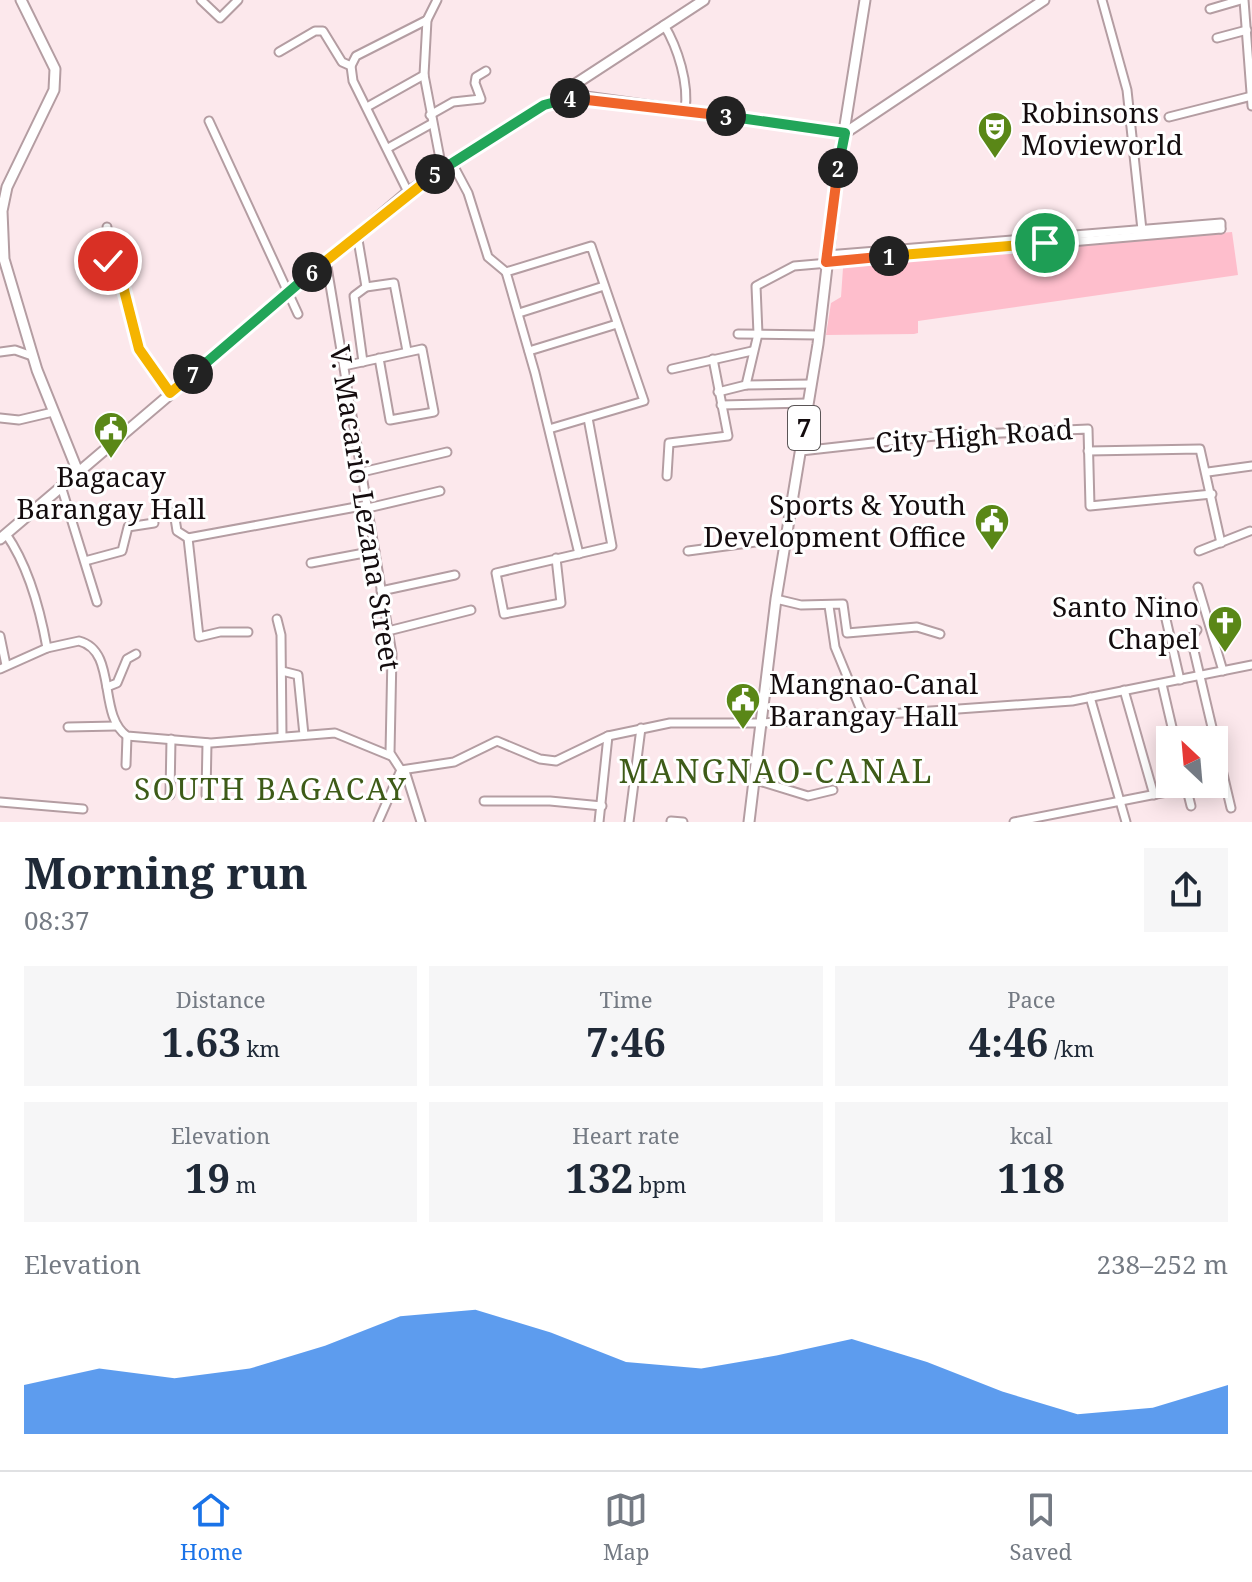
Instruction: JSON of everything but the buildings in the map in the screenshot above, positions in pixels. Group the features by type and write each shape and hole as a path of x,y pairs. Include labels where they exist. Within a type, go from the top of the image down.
{"main road":[{"path":"21,0 55,69 54,90 7,187 2,211 4,259 32,356 78,472"},
{"path":"3,536 408,192 704,0"},
{"name":"7","path":"749,822 776,599 819,335 826,258 865,0"},
{"path":"544,105 565,98 586,97 845,133 1044,0"}],"street":[{"path":"201,0 220,18 238,0"},
{"path":"437,0 427,20 424,75 442,169"},
{"path":"1102,0 1127,90 1142,233"},
{"path":"1210,9 1243,0 1252,106"},
{"path":"408,192 353,81 351,66 356,56 427,20"},
{"path":"664,25 683,76 687,95 685,110"},
{"path":"1217,38 1247,30"},
{"path":"279,52 315,31 323,31 342,62 351,66"},
{"path":"430,115 453,102 481,99 476,77 486,71"},
{"path":"367,107 424,75"},
{"path":"1169,117 1252,96"},
{"path":"209,121 298,314"},
{"path":"388,148 431,124"},
{"path":"452,163 468,193 488,257 506,272 529,351 579,554"},
{"path":"746,385 758,334 759,300 756,286 794,266 826,258 1221,229 1221,223 1142,233"},
{"path":"107,227 108,261 124,290 139,349 170,393"},
{"path":"357,234 366,287"},
{"path":"506,272 591,246 644,401 549,429"},
{"name":"V. Macario Lezana Street","path":"326,261 392,654 391,756"},
{"path":"363,362 354,296 366,287 394,283 407,351"},
{"path":"519,313 604,286"},
{"path":"529,351 617,324"},
{"path":"738,334 819,335"},
{"path":"344,366 407,351 422,349 434,412 390,420 379,358"},
{"path":"0,352 15,350 32,356"},
{"path":"672,369 752,351"},
{"path":"667,476 669,443 728,436 713,359"},
{"path":"718,392 746,385 811,384"},
{"path":"721,405 808,403"},
{"path":"0,418 19,420 53,412"},
{"path":"556,558 561,603 504,614 496,573 556,558 612,546 588,418"},
{"name":"City High Road","path":"801,451 935,436 1088,429 1088,451 1197,448 1203,451 1208,472"},
{"path":"1088,451 1090,506 1212,494"},
{"path":"362,472 447,452"},
{"path":"1221,543 1208,472 1252,466"},
{"path":"61,486 97,602"},
{"path":"174,512 179,534 188,538 440,491"},
{"path":"85,561 122,551 128,527 154,523"},
{"path":"1199,551 1250,531"},
{"path":"3,536 16,549 33,592 47,648"},
{"path":"188,538 199,637 220,632 248,632"},
{"path":"688,551 786,538"},
{"path":"311,563 375,551"},
{"path":"381,591 455,575"},
{"path":"1198,587 1223,671"},
{"path":"776,599 829,606 843,604 847,633 917,627 940,634"},
{"path":"1162,602 1180,680"},
{"path":"829,606 835,647 863,715"},
{"path":"388,631 471,610"},
{"path":"277,619 281,635 282,736"},
{"path":"1197,630 1191,638 1231,808"},
{"path":"0,636 3,667 47,648 79,641 86,643 99,658 116,726 127,736 207,743 335,733 391,756 403,770 421,822"},
{"path":"107,687 117,683 127,659 136,654"},
{"path":"403,770 467,757 497,741 540,759 556,761 608,736 698,720 762,723 1090,697 1252,665"},
{"path":"282,671 298,675 304,735"},
{"path":"1162,684 1172,726"},
{"path":"1014,822 1154,795 1124,690"},
{"path":"1090,697 1126,822"},
{"path":"68,727 116,726"},
{"path":"629,822 641,728"},
{"path":"126,765 127,736"},
{"path":"599,822 608,736"},
{"path":"170,795 171,739"},
{"path":"206,795 207,743"},
{"path":"378,822 403,770"},
{"path":"756,780 808,796 833,790"},
{"path":"1189,798 1191,806"},
{"path":"484,801 550,801 602,806"},
{"path":"0,802 83,809"},
{"path":"671,821 683,822"}],"shaded area":[{"path":"1232,232 1238,275 918,321 918,333 914,334 826,335 831,303 841,297 843,268 848,263"}],"place":[{"name":"Robinsons Movieworld","path":"995,160"},
{"name":"Bagacay Barangay Hall","path":"111,460"},
{"name":"Sports & Youth Development Office","path":"992,552"},
{"name":"Santo Nino Chapel","path":"1225,654"},
{"name":"Mangnao-Canal Barangay Hall","path":"743,731"}],"district":[{"name":"MANGNAO-CANAL","path":"776,772"},
{"name":"SOUTH BAGACAY","path":"271,790"}],"route":[{"path":"108,261 128,301 139,349 170,393 408,192 544,105 565,98 586,97 845,133 826,262 1045,243"}]}
